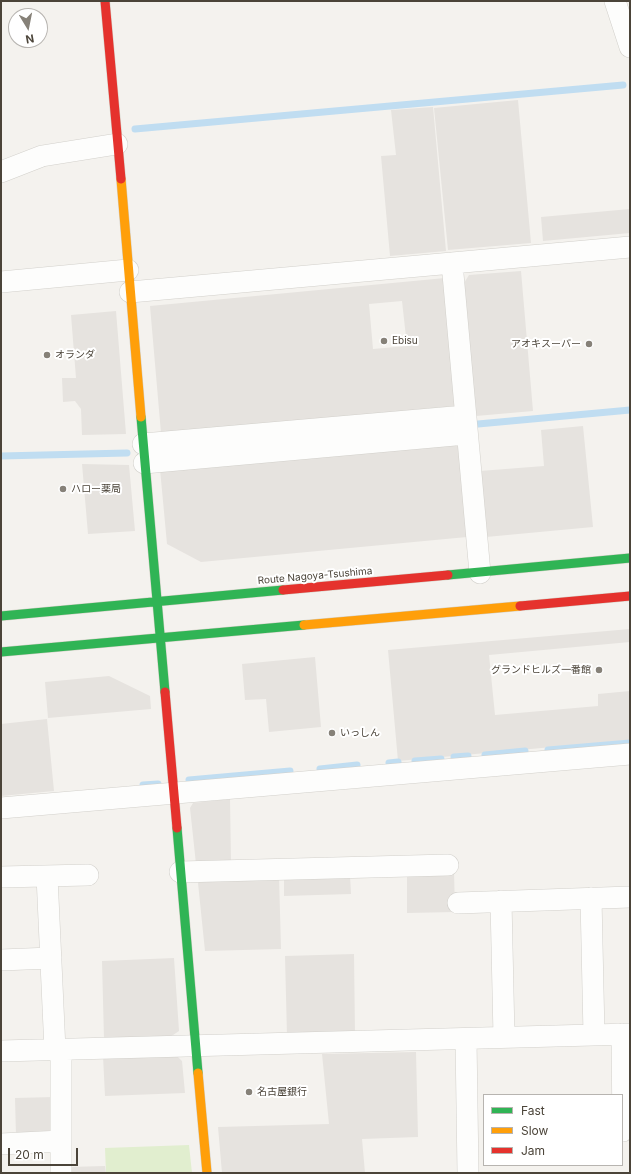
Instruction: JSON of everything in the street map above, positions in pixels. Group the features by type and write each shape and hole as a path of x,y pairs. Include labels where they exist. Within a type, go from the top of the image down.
{"main road":[{"path":"105,1 143,454 207,1173"},
{"name":"Route Nagoya-Tsushima","path":"1,616 630,558"},
{"path":"1,652 630,596"}],"street":[{"path":"615,1 630,47"},
{"path":"1,172 42,156 117,144"},
{"path":"130,292 630,247"},
{"path":"452,263 480,573"},
{"path":"1,282 128,270"},
{"path":"143,454 466,425"},
{"path":"1,808 630,754"},
{"path":"180,872 448,865"},
{"path":"1,877 88,875"},
{"path":"47,876 58,1050 61,1173"},
{"path":"458,903 630,896"},
{"path":"591,898 594,1035"},
{"path":"501,901 504,1038"},
{"path":"1,960 51,958"},
{"path":"1,1051 626,1034 625,1131"},
{"path":"466,1039 476,1136 468,1173"},
{"path":"1,1144 61,1141"}],"green space":[{"path":"189,1145 192,1173 106,1173 105,1148"}],"shaded area":[{"path":"518,100 531,243 448,250 434,108"},
{"path":"433,107 446,251 390,256 381,156 396,155 391,110"},
{"path":"630,209 630,233 543,241 541,217"},
{"path":"521,271 533,411 476,416 464,283 469,275"},
{"path":"445,278 457,406 161,433 150,306","holes":["402,301 407,346 373,349 369,304"]},
{"path":"116,311 126,434 82,435 81,409 75,401 63,402 62,378 76,378 71,315"},
{"path":"583,426 593,527 486,537 480,471 544,466 541,430"},
{"path":"458,441 467,537 201,562 167,544 160,469"},
{"path":"82,464 129,465 135,531 88,534"},
{"path":"630,629 630,642 489,655 495,715 598,706 598,694 630,691 630,740 398,761 388,650"},
{"path":"315,657 321,727 269,732 266,699 245,700 242,664"},
{"path":"109,676 150,696 151,709 48,718 45,682"},
{"path":"47,719 54,791 1,796 1,724"},
{"path":"230,799 231,863 196,864 190,808 193,803"},
{"path":"454,871 455,912 407,913 407,872"},
{"path":"350,875 351,894 284,896 284,876"},
{"path":"279,876 281,949 205,951 198,883 203,878"},
{"path":"354,954 355,1035 287,1036 285,956"},
{"path":"174,958 179,1031 170,1037 104,1039 102,961"},
{"path":"416,1052 418,1137 362,1139 365,1173 222,1173 218,1127 329,1124 322,1054"},
{"path":"175,1054 182,1061 185,1093 105,1096 103,1056"},
{"path":"54,1097 55,1129 49,1135 16,1136 15,1098"},
{"path":"105,1166 106,1173 68,1173 68,1167"}],"waterway":[{"path":"135,129 623,85"},
{"path":"478,424 630,410"},
{"path":"1,456 127,453"},
{"path":"548,750 630,743"},
{"path":"485,755 525,751"},
{"path":"454,757 468,756"},
{"path":"415,761 441,759"},
{"path":"389,763 398,762"},
{"path":"320,769 357,765"},
{"path":"189,780 290,771"},
{"path":"143,785 158,784"}],"traffic: fast":[{"path":"141,417 165,692"},
{"path":"448,575 630,558"},
{"path":"1,616 283,590"},
{"path":"1,652 304,625"},
{"path":"177,828 198,1073"}],"traffic: slow":[{"path":"121,179 141,417"},
{"path":"304,625 520,606"},
{"path":"198,1073 207,1173"}],"traffic: jam":[{"path":"105,1 121,179"},
{"path":"283,590 448,575"},
{"path":"520,606 630,596"},
{"path":"165,692 177,828"}],"place":[{"name":"Ebisu","path":"384,341"},
{"name":"アオキスーパー","path":"589,344"},
{"name":"オランダ","path":"47,355"},
{"name":"ハロー薬局","path":"63,489"},
{"name":"グランドヒルズ一番館","path":"599,670"},
{"name":"いっしん","path":"332,733"},
{"name":"名古屋銀行","path":"249,1092"}]}
